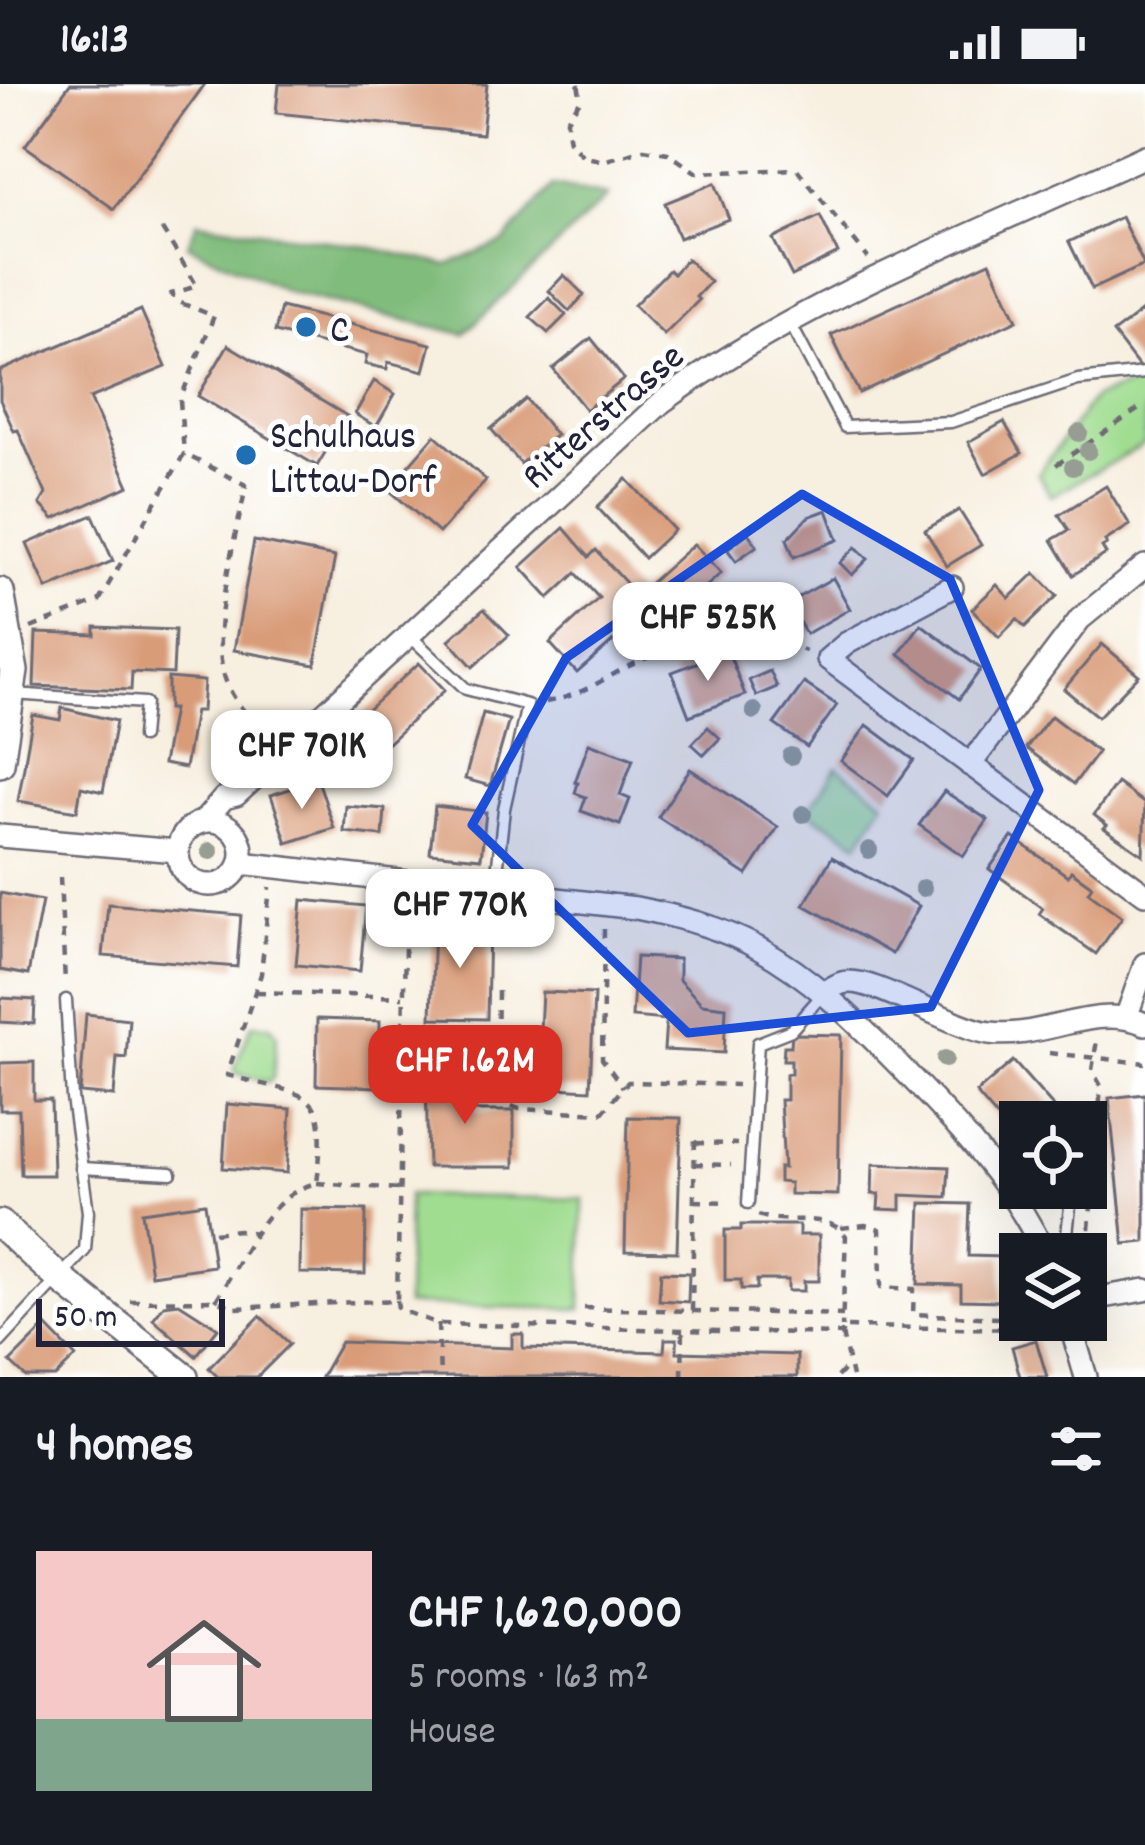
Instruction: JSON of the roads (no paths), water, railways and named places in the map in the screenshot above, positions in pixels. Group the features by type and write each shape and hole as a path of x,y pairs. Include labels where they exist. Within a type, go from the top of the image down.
{"street":[{"name":"Ritterstrasse","path":"204,821 662,402 720,360 790,322 1145,156"},
{"path":"970,764 1080,619 1145,566"},
{"path":"952,587 848,643 828,659 1145,894"},
{"path":"0,592 13,654 13,694 0,763"},
{"path":"234,832 221,822 204,821 183,835 178,861 189,879 209,886 229,880 241,863 243,852 234,832 236,795"},
{"path":"0,836 177,851"},
{"path":"241,863 609,903 682,917 756,946 825,992 973,1139 1036,1233"},
{"path":"825,992 841,982 866,983 938,1018 988,1033 1136,1019 1145,964"},
{"path":"0,1225 184,1377"},
{"path":"1107,1296 1145,1290"},
{"path":"1069,1341 1085,1377"}],"lane":[{"path":"790,322 845,427 951,422 1078,380 1145,373"},
{"path":"408,634 466,689 527,705 503,809 495,891"},
{"path":"13,694 145,703 142,737"},
{"path":"748,1203 758,1042 791,1030 825,992"},
{"path":"0,1342 85,1250 88,1212 66,1000"},
{"path":"80,1168 171,1173"}],"place":[{"name":"C","path":"306,327"},
{"name":"Schulhaus Littau-Dorf","path":"246,455"}]}
